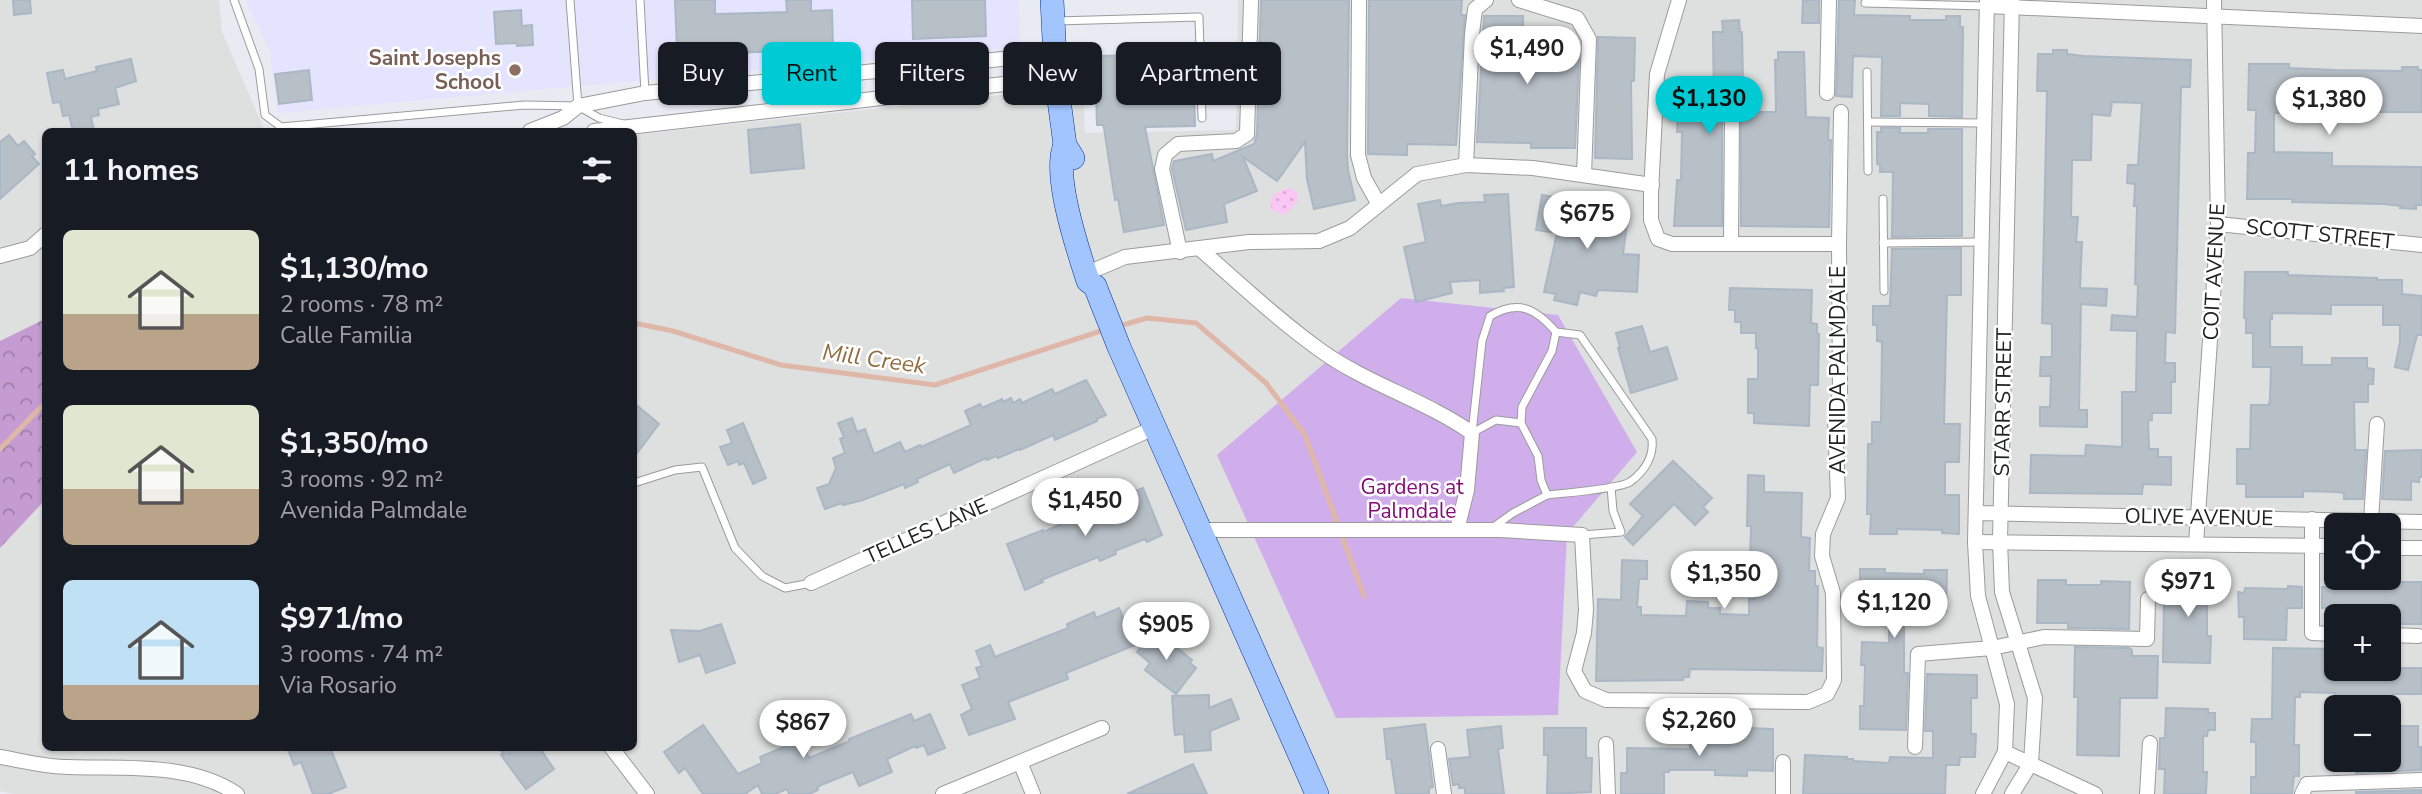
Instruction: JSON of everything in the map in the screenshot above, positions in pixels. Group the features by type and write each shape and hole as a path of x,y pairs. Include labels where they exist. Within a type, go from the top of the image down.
{"main road":[{"path":"1052,10 1054,42"},
{"path":"1060,105 1065,145 1061,155 1066,202 1088,281 1098,287 1119,347 1317,794"}],"street":[{"path":"1180,252 1162,169 1165,155 1178,144 1236,141 1247,134 1251,0"},
{"path":"1359,0 1358,155 1364,178 1378,203"},
{"path":"1466,165 1475,9 1486,0"},
{"path":"1519,0 1577,18 1589,39 1584,175"},
{"path":"1098,287 1125,257 1249,242 1319,241 1350,228 1417,174 1466,165 1533,168 1652,185 1657,74 1679,0"},
{"path":"1827,93 1829,0"},
{"name":"COIT AVENUE","path":"2196,544 2218,224 2214,0"},
{"path":"1987,3 2422,26"},
{"name":"STARR STREET","path":"1983,794 2005,751 2007,704 1978,596 1975,541 1987,3"},
{"name":"STARR STREET","path":"2012,3 2000,541 2002,592 2035,698 2031,762 2012,794"},
{"path":"538,128 563,118 578,106 645,93 875,71"},
{"path":"626,128 875,101"},
{"path":"1839,244 1841,112"},
{"path":"1731,244 1732,113"},
{"name":"AVENIDA PALMDALE","path":"1582,535 1586,610 1584,633 1574,671 1585,691 1606,700 1808,702 1827,694 1835,680 1833,593 1822,556 1823,534 1838,498 1835,420 1840,392 1839,244 1672,244 1658,239 1651,220 1652,185"},
{"name":"SCOTT STREET","path":"2218,224 2422,245"},
{"path":"0,256 30,248 42,238"},
{"path":"1200,249 1321,351 1376,382 1452,419 1472,433 1466,490 1457,530"},
{"path":"2371,513 2377,424"},
{"name":"TELLES LANE","path":"811,583 1156,427"},
{"name":"OLIVE AVENUE","path":"1976,513 2324,519"},
{"path":"2312,519 2312,633 2324,634"},
{"name":"OLIVE AVENUE","path":"2401,522 2422,522"},
{"path":"1200,530 1488,530 1582,535"},
{"name":"OLIVE AVENUE","path":"1975,541 2324,546"},
{"path":"2401,548 2422,548"},
{"path":"1915,747 1917,654 1992,648 2044,637 2147,639 2148,598"},
{"path":"2401,635 2418,636"},
{"path":"943,794 1102,728"},
{"path":"2147,794 2150,743"},
{"path":"1606,744 1608,794"},
{"path":"1438,749 1444,794"},
{"path":"614,751 647,794"},
{"path":"2005,751 2095,794"},
{"path":"0,757 66,768 137,768 200,776 237,794"},
{"path":"1020,762 1033,794"},
{"path":"1783,762 1783,794"},
{"path":"2302,794 2307,784 2422,780"}],"lane":[{"path":"234,0 259,69 265,115 281,127 500,106 578,106 599,118 636,127"},
{"path":"570,0 578,106"},
{"path":"640,0 645,93"},
{"path":"1865,4 1987,3"},
{"path":"1052,10 1199,17 1202,118"},
{"path":"1867,72 1868,171"},
{"path":"1868,122 1984,123"},
{"path":"1883,199 1884,291"},
{"path":"1883,243 1982,243"},
{"path":"1472,433 1482,341 1490,316 1502,310 1525,308 1541,315 1556,332 1580,335 1652,439 1654,452 1647,465 1629,483 1547,495 1488,530"},
{"path":"1547,495 1541,480 1538,456 1521,423 1522,407 1552,351 1556,332"},
{"path":"1472,433 1496,420 1521,423"},
{"path":"637,482 675,470 702,467 735,548 762,576 785,588 811,583"},
{"path":"1582,535 1621,533 1613,511 1611,487"}],"shaded area":[{"path":"0,0 219,0 222,32 264,128 42,128 42,751 637,751 637,135 909,105 989,105 989,96 1003,95 1003,105 1084,105 1085,133 1236,130 1236,105 1281,105 1281,42 1237,42 1238,0 2422,0 2422,794 14,794 0,791"},
{"name":"Saint Josephs School","path":"245,0 1019,0 1020,42 1003,42 1003,49 989,50 989,42 875,42 875,60 861,61 861,42 762,42 762,70 748,71 748,42 658,42 658,79 278,113 270,52"},
{"path":"1289,188 1297,192 1298,201 1285,215 1272,210 1270,202 1274,194"}],"green space":[{"name":"Gardens at Palmdale","path":"1401,298 1558,315 1637,452 1567,534 1558,715 1336,718 1217,455"},
{"path":"42,320 42,503 0,548 0,341"}],"building":[{"path":"13,0 30,0 31,13 14,15"},
{"path":"675,0 715,0 715,14 787,12 786,0 811,0 811,11 832,10 833,42 762,42 762,52 748,52 748,42 677,42"},
{"path":"912,0 985,0 986,36 913,39"},
{"path":"1261,0 1349,0 1347,153 1355,200 1314,209 1307,179 1305,142 1277,181 1243,157 1257,191 1224,204 1227,222 1186,230 1172,169 1174,161 1212,154 1213,161 1254,144 1258,105 1281,105 1281,42 1260,42"},
{"path":"1369,0 1462,0 1461,15 1465,15 1456,145 1407,144 1407,155 1368,154"},
{"path":"1803,0 1819,0 1819,23 1802,23"},
{"path":"1839,0 1855,0 1854,15 1910,16 1910,20 1946,20 1946,16 1960,16 1960,27 1963,27 1962,117 1929,116 1929,104 1900,103 1900,116 1881,116 1882,57 1853,56 1852,97 1836,96"},
{"path":"521,10 522,26 532,25 533,45 496,44 494,12"},
{"path":"1484,16 1523,16 1523,31 1571,36 1569,57 1579,58 1575,148 1531,148 1531,143 1477,142"},
{"path":"1739,20 1742,32 1741,111 1737,105 1731,103 1722,112 1722,226 1674,226 1677,180 1681,180 1682,132 1677,132 1678,107 1714,108 1713,32 1723,32 1722,21"},
{"path":"1598,37 1635,38 1634,81 1631,81 1632,159 1595,158"},
{"path":"2053,50 2067,50 2067,54 2083,56 2191,60 2190,87 2181,87 2175,333 2166,332 2165,363 2175,363 2175,382 2171,382 2171,413 2152,413 2152,420 2148,421 2149,449 2158,449 2158,457 2171,457 2171,485 2143,484 2142,494 2030,493 2031,455 2085,456 2086,445 2122,447 2122,392 2136,392 2137,331 2111,330 2112,315 2137,317 2137,206 2134,206 2135,184 2127,183 2128,165 2138,165 2142,103 2112,102 2110,116 2092,114 2091,160 2072,160 2071,217 2078,217 2076,242 2082,242 2080,288 2107,289 2106,306 2081,304 2079,410 2087,410 2087,427 2040,426 2040,407 2050,407 2051,376 2040,376 2041,357 2052,357 2052,324 2042,323 2047,91 2037,91 2038,54 2053,54"},
{"path":"1778,52 1804,52 1806,117 1829,118 1829,227 1741,226 1741,112 1776,112 1775,60 1778,60"},
{"path":"1102,56 1116,56 1116,105 1194,105 1195,126 1145,127 1164,225 1124,232 1118,199 1115,200 1104,128 1103,125 1097,125 1096,105 1102,105"},
{"path":"131,59 136,81 115,88 119,104 98,109 99,115 91,117 93,128 72,128 69,115 63,116 60,102 53,103 47,73 63,70 65,79 97,71 96,67"},
{"path":"2249,64 2289,64 2289,68 2335,70 2402,71 2402,67 2418,67 2418,70 2422,70 2422,112 2362,112 2362,109 2345,109 2346,96 2341,94 2310,94 2309,101 2287,100 2287,110 2274,113 2274,152 2332,153 2332,166 2422,167 2422,205 2416,205 2416,209 2384,204 2247,199 2248,153 2255,153 2256,110 2248,110"},
{"path":"309,70 312,100 279,104 275,74"},
{"path":"800,124 804,168 751,173 748,130"},
{"path":"1881,128 1900,128 1900,133 1928,133 1928,129 1962,129 1962,236 1892,237 1893,172 1880,172 1880,165 1877,164 1877,132 1881,132"},
{"path":"9,135 18,146 24,141 35,154 32,156 39,164 0,199 0,142"},
{"path":"1508,194 1514,287 1503,288 1504,291 1480,293 1480,280 1450,282 1452,293 1416,302 1404,247 1426,242 1418,204 1440,200 1441,206 1485,202 1484,195"},
{"path":"1542,195 1566,199 1565,206 1605,213 1606,206 1629,209 1623,254 1639,255 1637,292 1598,290 1596,296 1580,292 1577,305 1554,300 1556,294 1544,292 1557,233 1536,230"},
{"path":"1961,248 1961,295 1947,295 1944,424 1960,424 1959,462 1945,462 1945,495 1959,495 1959,534 1942,533 1942,530 1897,529 1897,534 1870,534 1871,514 1867,514 1868,444 1872,444 1872,422 1881,422 1882,342 1877,341 1877,325 1873,325 1873,306 1890,306 1892,249"},
{"path":"2245,272 2288,272 2288,275 2402,280 2402,294 2422,296 2422,335 2417,335 2408,370 2395,367 2400,325 2383,325 2383,305 2331,305 2331,314 2272,313 2270,319 2270,347 2302,347 2302,365 2332,365 2332,358 2367,358 2367,368 2374,369 2373,384 2368,384 2368,402 2354,402 2355,450 2366,450 2363,499 2344,499 2344,493 2337,492 2303,491 2303,497 2246,497 2246,484 2237,484 2237,449 2250,449 2251,405 2269,405 2270,398 2271,367 2253,367 2253,333 2246,333"},
{"path":"1730,288 1812,290 1811,323 1817,324 1819,334 1818,385 1810,385 1809,426 1754,423 1754,413 1748,413 1748,379 1758,379 1756,333 1741,333 1741,322 1735,322 1735,310 1729,310"},
{"path":"1642,326 1650,352 1667,347 1677,379 1631,393 1616,333"},
{"path":"1086,380 1106,415 1097,421 1055,440 1053,435 998,458 986,458 954,473 950,464 917,479 918,482 905,488 904,484 863,500 825,509 817,488 829,484 836,468 833,458 845,453 840,439 844,437 838,423 852,418 857,432 865,429 874,454 900,442 905,452 971,425 965,411 980,404 982,408 1011,398 1013,403 1020,399 1022,403 1052,389 1055,394"},
{"path":"637,406 659,424 637,453"},
{"path":"743,423 766,478 753,484 744,463 739,465 738,461 728,465 720,447 732,443 727,430"},
{"path":"2422,450 2422,477 2419,477 2419,482 2411,481 2411,500 2382,499 2385,451"},
{"path":"1673,461 1712,498 1703,507 1708,512 1695,525 1674,504 1633,545 1625,537 1643,516 1630,504"},
{"path":"1748,475 1764,476 1764,492 1802,493 1801,537 1810,538 1809,571 1815,571 1815,586 1818,586 1817,647 1823,648 1822,671 1690,669 1689,677 1684,677 1683,680 1596,681 1598,599 1621,600 1622,560 1647,561 1647,579 1639,579 1637,607 1641,607 1641,615 1686,616 1687,601 1708,602 1708,608 1720,608 1720,614 1749,615 1749,599 1755,599 1755,569 1750,569"},
{"path":"1143,488 1162,535 1115,551 1116,554 1100,561 1098,557 1041,580 1043,582 1025,590 1007,544 1043,532 1079,517 1077,514"},
{"path":"1860,569 1924,574 1924,570 1947,570 1946,612 1921,611 1920,618 1904,617 1904,673 1908,673 1906,730 1860,729 1860,706 1864,706 1865,665 1861,665 1862,642 1889,643 1889,612 1860,611"},
{"path":"2170,575 2212,576 2212,579 2218,579 2218,601 2207,601 2207,636 2211,636 2210,663 2163,662 2164,601 2170,601"},
{"path":"2038,580 2066,580 2066,585 2101,585 2101,581 2130,582 2129,629 2068,628 2068,623 2037,623"},
{"path":"2401,582 2422,582 2422,624 2401,624 2401,604 2324,604 2322,608 2322,587 2324,590 2401,590"},
{"path":"2288,586 2302,587 2302,608 2287,608 2286,640 2244,639 2244,617 2239,617 2238,592 2244,593 2245,588 2288,589"},
{"path":"1119,608 1135,645 1066,673 1068,679 1008,702 1015,719 969,735 961,715 972,709 962,685 980,678 976,668 982,666 976,651 990,645 995,657 1068,628 1067,624 1094,612 1096,618"},
{"path":"1193,611 1201,633 1186,639 1177,617"},
{"path":"721,624 735,663 706,673 700,655 679,662 671,630 700,631"},
{"path":"1155,630 1192,660 1190,663 1196,668 1176,694 1145,670 1150,663 1137,652"},
{"path":"2075,647 2129,648 2132,650 2132,656 2158,656 2157,698 2120,698 2119,756 2077,755"},
{"path":"2273,648 2324,649 2324,681 2401,681 2401,668 2422,668 2422,694 2335,695 2300,692 2300,697 2295,697 2294,745 2299,745 2299,776 2294,776 2292,794 2251,794 2251,777 2256,777 2256,742 2251,742 2252,719 2272,719"},
{"path":"1927,674 1977,675 1977,698 1971,698 1971,734 1976,734 1975,757 1960,757 1959,765 1946,765 1945,794 1803,794 1805,755 1889,763 1890,757 1933,758 1933,731 1925,731"},
{"path":"1209,695 1209,708 1231,699 1239,719 1210,731 1211,750 1185,752 1184,734 1175,735 1172,696"},
{"path":"2166,708 2208,709 2208,713 2215,713 2215,730 2208,730 2207,736 2203,736 2203,772 2207,772 2206,794 2164,794 2165,769 2159,769 2160,738 2165,738"},
{"path":"911,714 914,721 930,714 945,748 928,755 924,745 915,746 887,759 892,772 859,786 853,772 821,785 818,790 809,794 789,794 787,789 775,794 762,794 758,785 745,794 703,794 685,768 679,773 664,752 703,725 738,774 762,763 760,757 801,740 809,758"},
{"path":"1693,722 1712,722 1714,731 1749,732 1749,728 1773,729 1773,771 1747,770 1747,776 1715,775 1715,770 1669,770 1664,772 1664,794 1621,794 1621,773 1627,773 1627,748 1690,749 1690,727 1693,727"},
{"path":"1425,724 1433,787 1429,788 1429,794 1396,794 1391,759 1387,759 1384,729"},
{"path":"1501,726 1503,748 1498,749 1504,794 1465,794 1465,788 1459,788 1459,784 1453,785 1449,759 1470,757 1467,730"},
{"path":"2401,726 2418,726 2421,770 2401,771"},
{"path":"1544,728 1586,728 1586,758 1592,758 1591,792 1547,794 1548,755 1544,755"},
{"path":"289,751 331,751 346,787 328,794 313,794 301,762 294,765"},
{"path":"501,751 542,751 554,769 526,789 501,755"},
{"path":"1193,764 1207,794 1127,794"},
{"path":"2421,790 2421,794 2356,794 2356,792"}],"waterway":[{"path":"1116,327 1147,318 1196,323 1266,383 1305,435 1364,596"},
{"name":"Mill Creek","path":"637,324 673,331 781,365 935,385 1107,329"},
{"name":"Mill Creek","path":"0,449 42,406"}],"place":[{"name":"Saint Josephs School","path":"515,70"}]}
